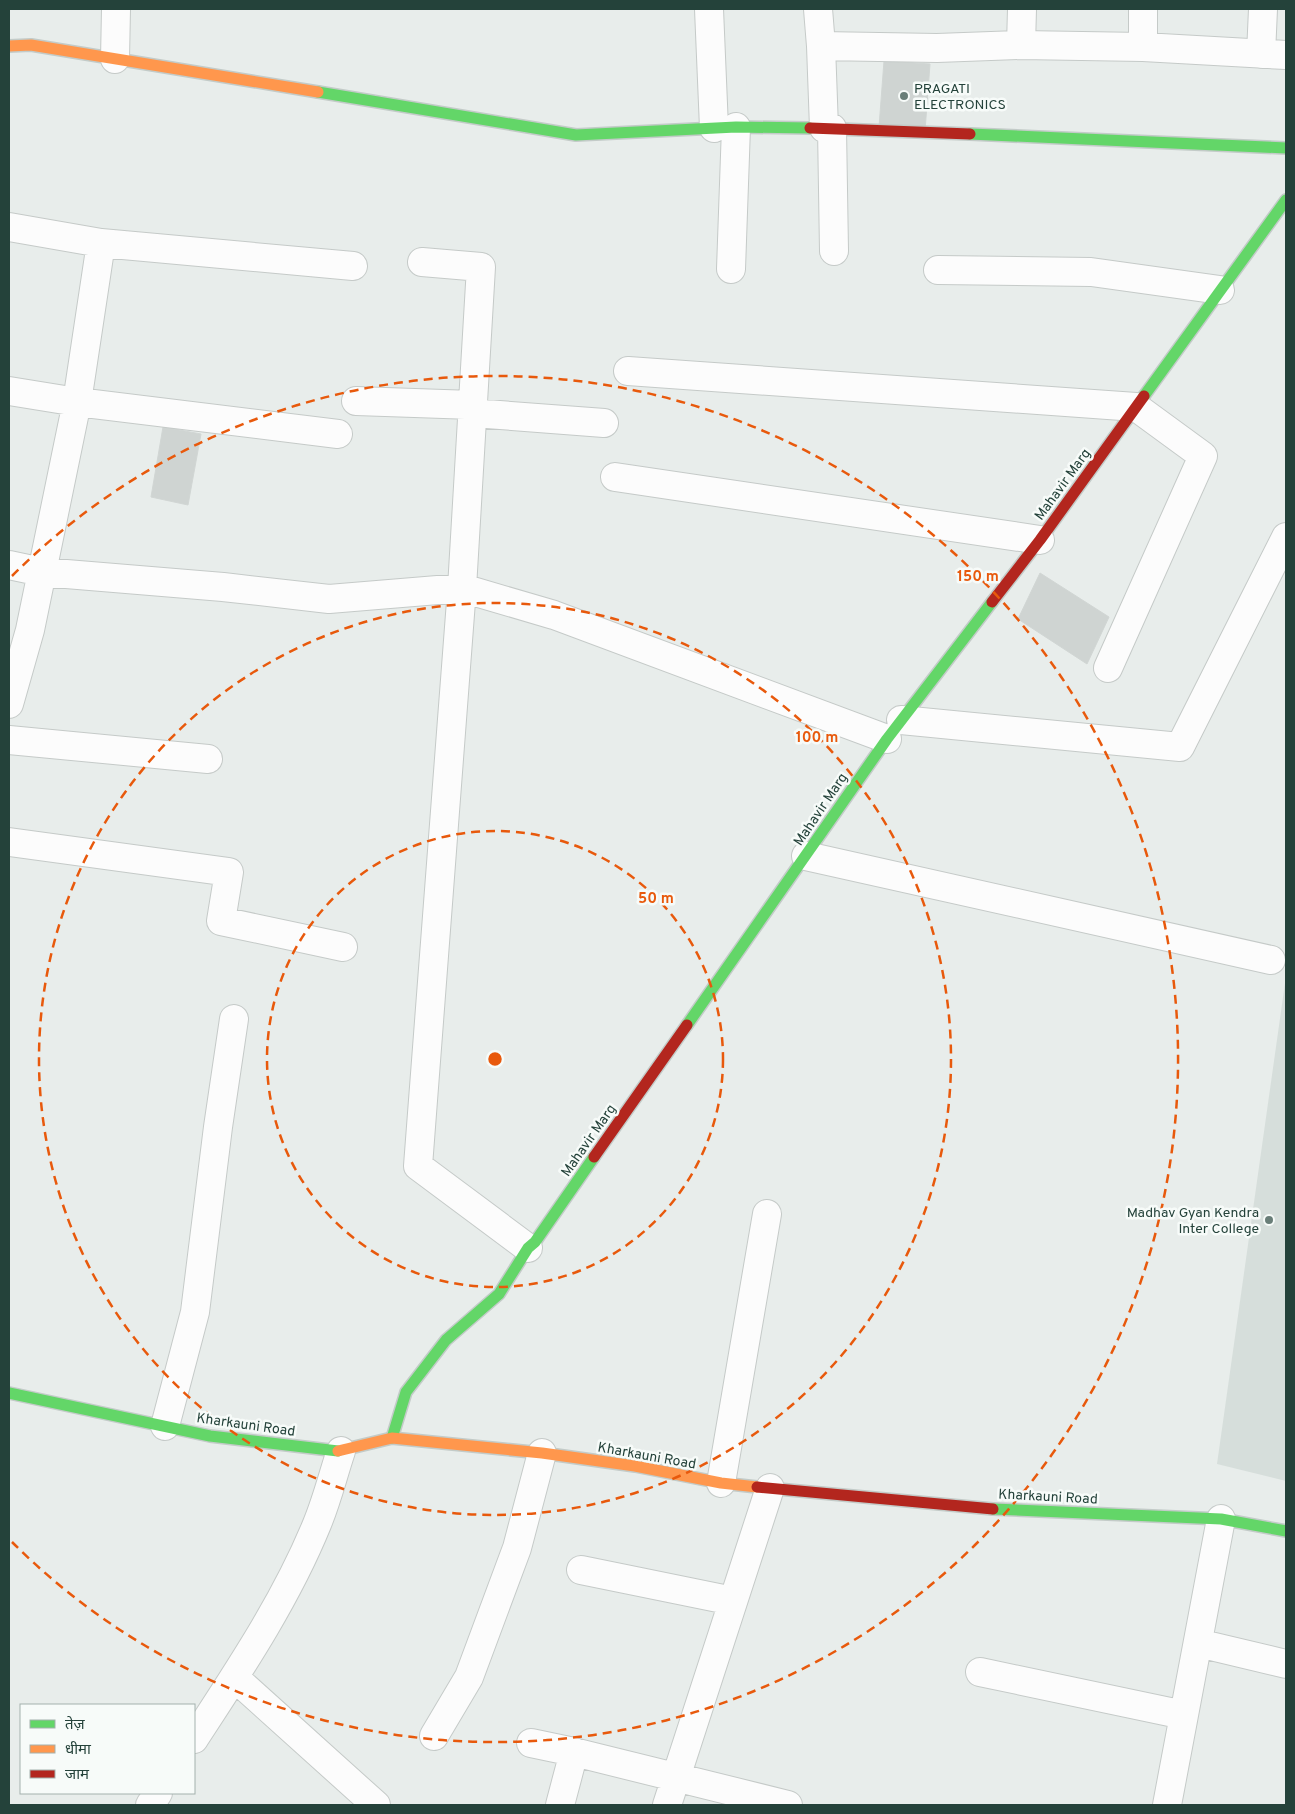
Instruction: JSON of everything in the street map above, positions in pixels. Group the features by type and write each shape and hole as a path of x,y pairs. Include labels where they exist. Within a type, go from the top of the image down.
{"street":[{"path":"115,59 116,9"},
{"path":"709,9 725,127 731,269"},
{"path":"818,9 828,128 834,252"},
{"path":"1022,9 1022,45"},
{"path":"1143,9 1143,47"},
{"path":"820,46 937,48 1022,45 1143,47 1273,55 1263,9"},
{"path":"9,46 31,45 576,135 725,127 828,128 1286,148"},
{"name":"Mahavir Marg","path":"392,1438 406,1392 446,1340 499,1294 528,1248 540,1234 894,729 1040,540 1286,200"},
{"path":"9,227 101,243 353,266"},
{"path":"9,704 30,630 76,402 101,243"},
{"path":"422,262 481,267 462,588 418,1166 528,1248"},
{"path":"938,270 1091,272 1220,290"},
{"path":"628,370 1136,407 1203,456 1108,668"},
{"path":"9,391 76,402 338,434"},
{"path":"356,401 473,409 604,423"},
{"path":"614,477 1040,540"},
{"path":"9,565 42,572 223,587 329,599 462,588 554,615 894,729 1180,747 1286,537"},
{"path":"9,740 208,759"},
{"path":"9,842 229,872 221,921 343,946"},
{"path":"806,856 1271,960"},
{"path":"165,1426 195,1312 218,1127 234,1019"},
{"path":"721,1483 767,1214"},
{"name":"Kharkauni Road","path":"9,1393 210,1436 341,1451 392,1438 635,1466 721,1483 976,1508 1221,1519 1286,1531"},
{"path":"195,1736 281,1601 318,1523 341,1451"},
{"path":"434,1736 470,1677 517,1548 542,1454"},
{"path":"667,1805 770,1488"},
{"path":"1167,1805 1221,1519"},
{"path":"582,1570 733,1601"},
{"path":"1198,1642 1286,1664"},
{"path":"980,1672 1184,1715"},
{"path":"234,1677 376,1805"},
{"path":"531,1742 788,1805"},
{"path":"560,1805 574,1752"},
{"path":"150,1805 157,1794"}],"shaded area":[{"name":"Madhav Gyan Kendra Inter College","path":"1286,976 1286,1481 1217,1464"}],"building":[{"name":"PRAGATI ELECTRONICS","path":"884,61 930,64 925,131 879,127"},
{"path":"163,427 201,434 188,505 151,497"},
{"path":"1040,573 1109,617 1087,664 1018,619"}],"traffic: fast":[{"path":"318,92 576,135 736,127 810,128"},
{"path":"970,134 1286,148"},
{"path":"1144,396 1286,200"},
{"path":"687,1025 887,739 992,602"},
{"path":"392,1438 406,1392 446,1340 499,1294 528,1248 535,1242 594,1157"},
{"path":"9,1393 210,1436 338,1451"},
{"path":"993,1509 1221,1519 1286,1531"}],"traffic: slow":[{"path":"9,46 31,45 318,92"},
{"path":"338,1451 392,1438 542,1453 635,1466 721,1483 757,1487"}],"traffic: jam":[{"path":"810,128 970,134"},
{"path":"992,602 1040,540 1144,396"},
{"path":"594,1157 687,1025"},
{"path":"757,1487 993,1509"}],"place":[{"name":"PRAGATI ELECTRONICS","path":"904,96"},
{"name":"Madhav Gyan Kendra Inter College","path":"1269,1220"}]}
